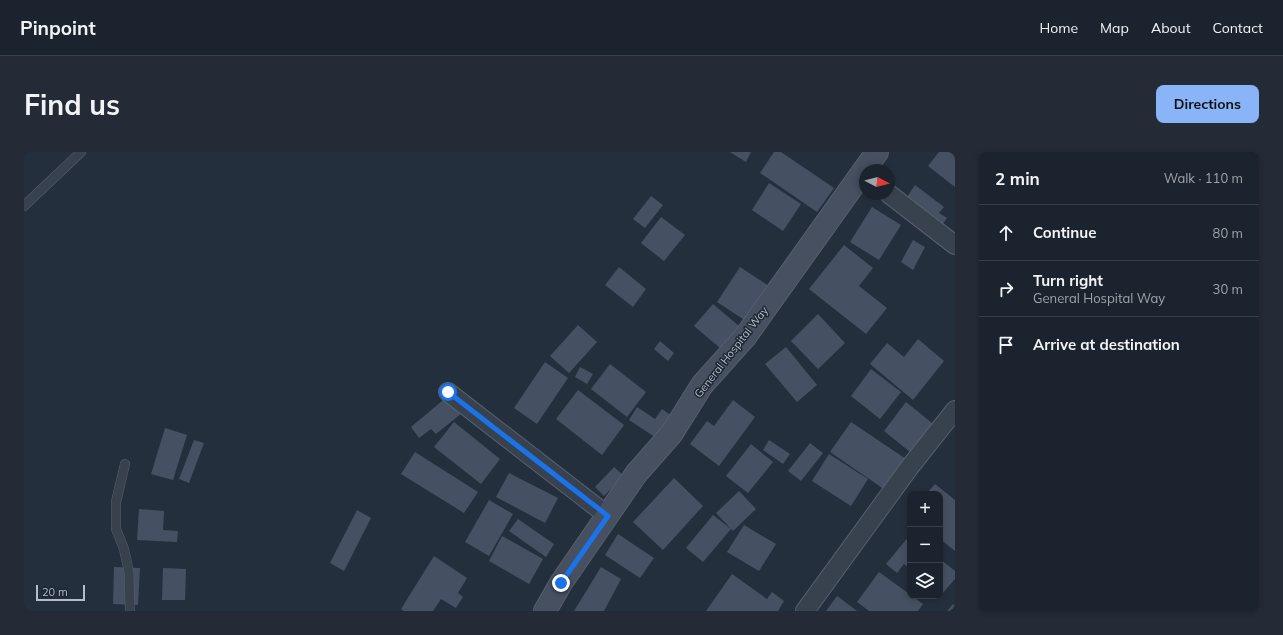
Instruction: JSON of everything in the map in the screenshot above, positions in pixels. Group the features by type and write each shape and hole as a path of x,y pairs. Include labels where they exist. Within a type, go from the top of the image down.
{"main road":[{"name":"General Hospital Way","path":"870,164 877,152"},
{"name":"General Hospital Way","path":"545,611 561,583 636,474 672,433 702,385 745,337 859,180"}],"street":[{"path":"895,199 955,244"},
{"path":"448,392 608,516"},
{"path":"805,611 909,468 955,410"}],"lane":[{"path":"24,206 81,152"},
{"path":"125,464 116,502 116,529 130,572 130,611"}],"building":[{"path":"730,152 751,152 746,162"},
{"path":"774,152 781,152 834,188 817,212 760,173"},
{"path":"939,152 955,152 955,187 928,166"},
{"path":"769,183 801,204 783,231 752,210"},
{"path":"915,185 944,207 939,213 947,218 939,229 903,203"},
{"path":"651,196 663,205 645,228 633,219"},
{"path":"872,207 901,225 879,260 850,242"},
{"path":"661,217 685,235 664,261 641,243"},
{"path":"913,240 925,247 913,270 901,262"},
{"path":"844,245 873,268 859,286 887,308 866,334 809,289"},
{"path":"619,267 646,289 633,307 605,285"},
{"path":"740,267 769,286 746,321 717,302"},
{"path":"713,304 739,326 720,348 694,326"},
{"path":"818,314 845,343 818,369 791,341"},
{"path":"578,325 597,342 569,373 550,356"},
{"path":"918,339 944,361 913,400 870,364 887,343 904,357"},
{"path":"660,341 674,353 668,361 654,349"},
{"path":"786,347 817,385 797,402 765,364"},
{"path":"545,362 568,378 537,424 514,408"},
{"path":"610,364 646,392 627,417 591,389"},
{"path":"580,367 593,374 587,384 575,377"},
{"path":"871,369 901,392 880,419 851,396"},
{"path":"578,390 624,425 602,455 556,419"},
{"path":"448,396 462,413 436,434 431,429 419,438 411,427"},
{"path":"733,400 755,417 719,466 690,444 707,421 714,426"},
{"path":"906,402 937,427 915,456 884,431"},
{"path":"637,407 655,419 662,409 672,416 658,439 629,420"},
{"path":"454,422 500,459 481,484 434,447"},
{"path":"851,422 909,461 888,492 830,452"},
{"path":"165,428 187,435 173,480 151,474"},
{"path":"194,440 204,443 189,483 179,479"},
{"path":"769,440 790,454 783,464 763,450"},
{"path":"810,443 823,453 801,481 788,471"},
{"path":"751,444 773,462 748,493 726,476"},
{"path":"415,452 478,492 464,513 401,474"},
{"path":"829,454 868,479 851,506 812,481"},
{"path":"614,467 624,476 604,496 595,487"},
{"path":"509,473 558,498 545,523 496,497"},
{"path":"674,478 703,506 663,550 633,522"},
{"path":"935,484 955,500 955,551 943,541 943,491 929,491"},
{"path":"739,491 756,509 733,531 716,513"},
{"path":"489,500 513,514 489,556 465,542"},
{"path":"139,509 164,511 163,530 178,531 177,542 137,540"},
{"path":"357,510 371,518 344,571 330,563"},
{"path":"713,515 731,529 703,562 686,548"},
{"path":"518,519 554,544 546,557 509,531"},
{"path":"744,525 776,544 759,571 727,552"},
{"path":"618,534 654,558 640,578 605,555"},
{"path":"502,536 543,559 529,584 489,561"},
{"path":"907,539 907,566 904,564 897,573 886,564"},
{"path":"434,556 467,578 458,593 463,597 456,608 441,599 433,611 404,611 401,609"},
{"path":"943,561 955,571 955,579 943,593"},
{"path":"114,567 140,568 138,605 113,604"},
{"path":"601,567 621,579 604,611 574,611"},
{"path":"163,568 186,569 185,600 162,600"},
{"path":"879,572 907,592 907,599 916,599 923,604 918,611 869,611 857,602"},
{"path":"732,574 767,599 772,592 784,601 778,611 706,611"},
{"path":"837,596 857,611 826,611"},
{"path":"953,604 955,606 955,611 947,611"}],"route":[{"path":"448,392 608,516 561,583"}]}
